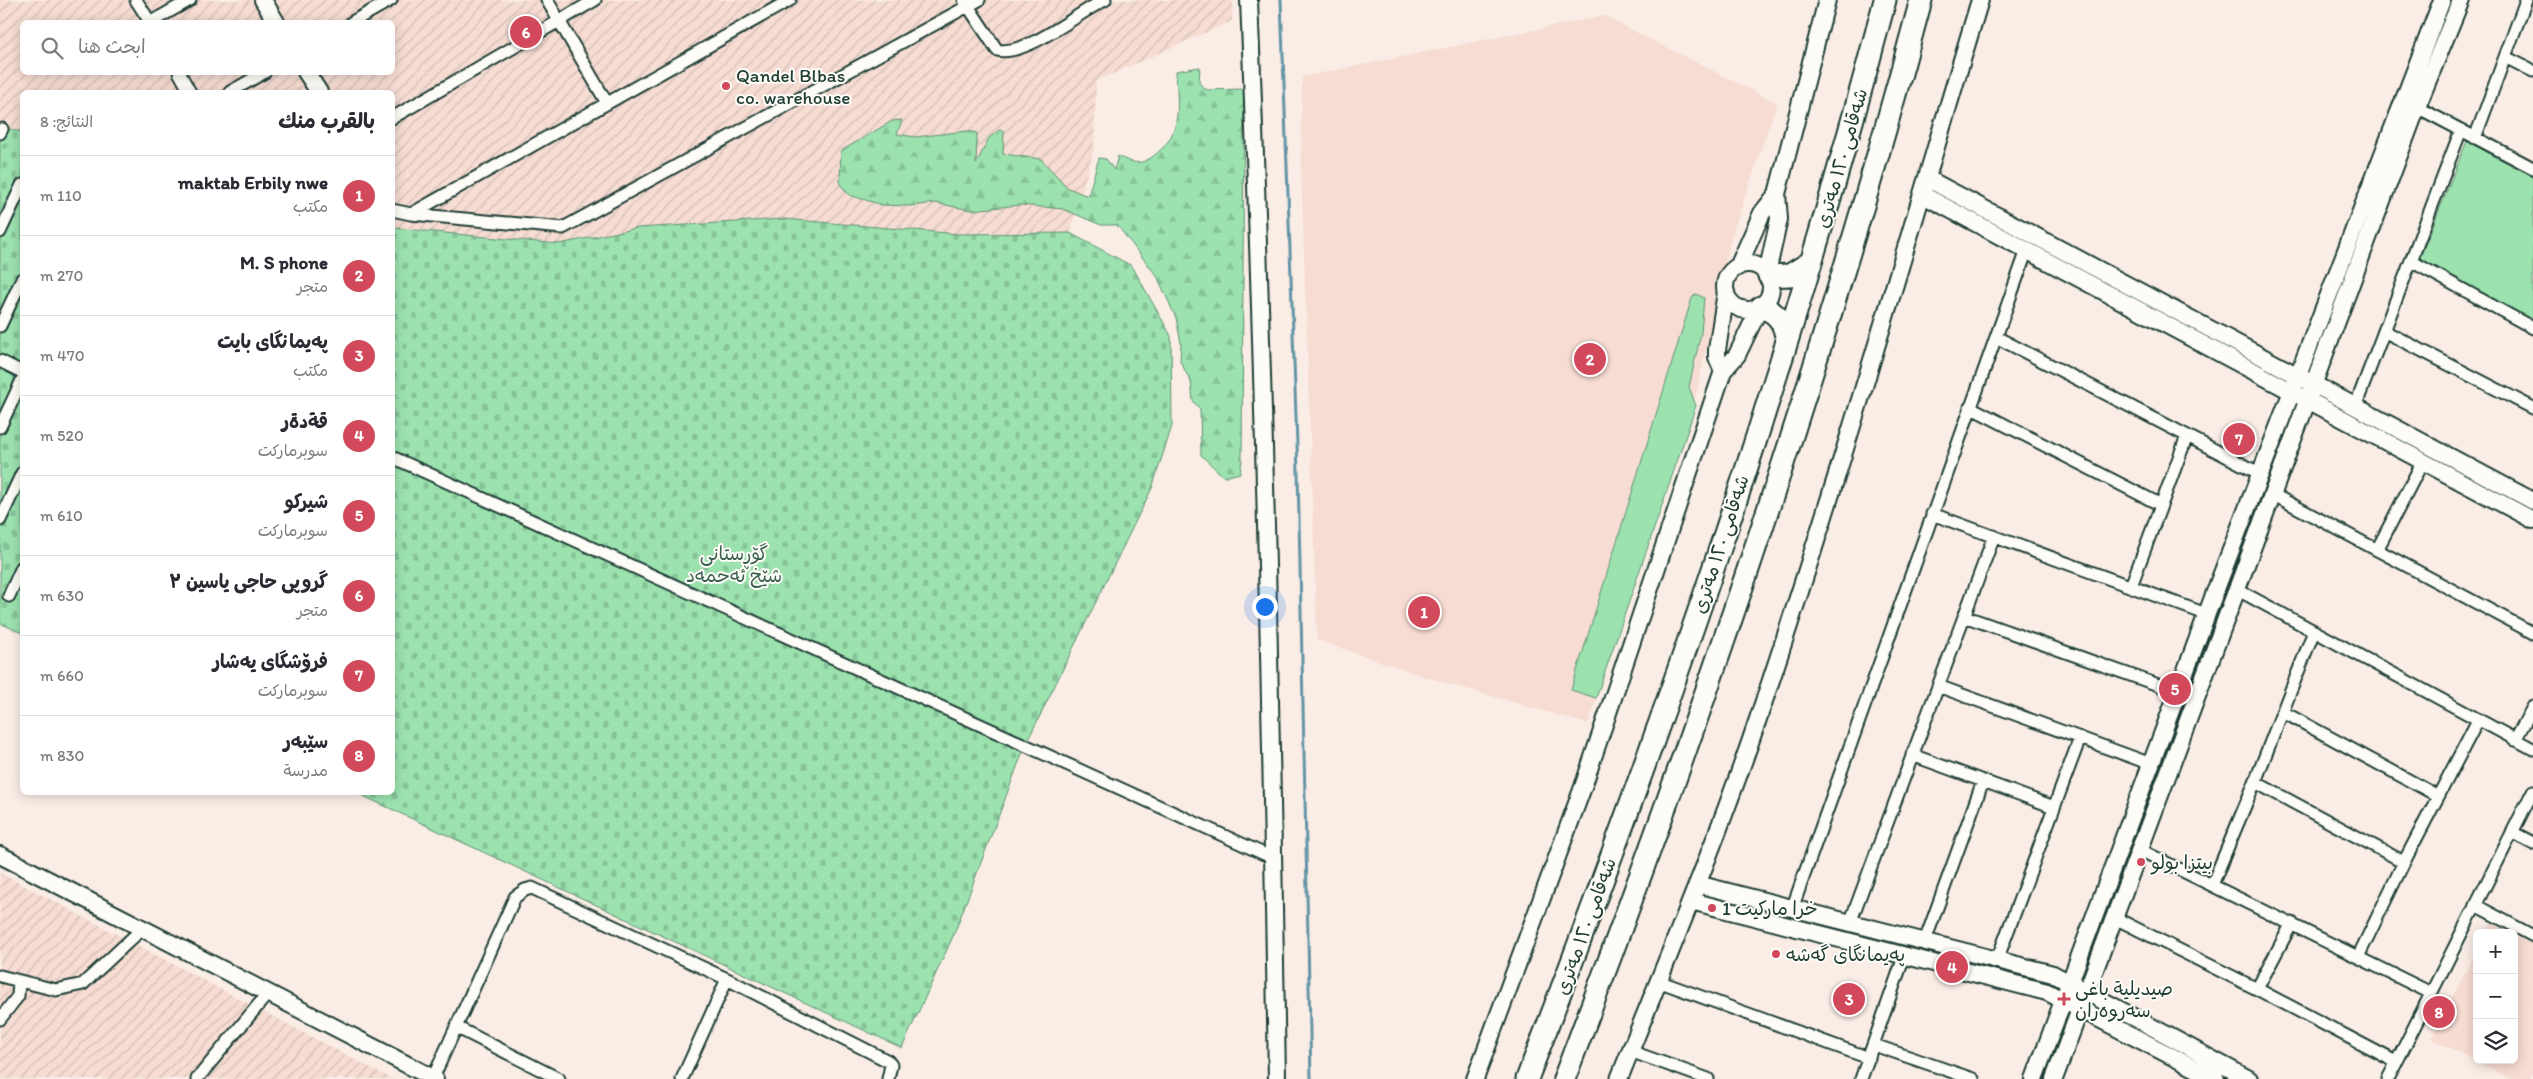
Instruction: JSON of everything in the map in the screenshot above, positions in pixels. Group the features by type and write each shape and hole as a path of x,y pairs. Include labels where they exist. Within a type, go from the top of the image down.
{"highway":[{"name":"شەقامی ١٢٠ مەتری","path":"1527,1079 1661,714 1787,341 1885,0"},
{"name":"شەقامی ١٢٠ مەتری","path":"1564,1079 1686,751 1756,542 1829,320 1890,115 1921,0"},
{"path":"1768,275 1790,275 1811,262"},
{"path":"1760,307 1771,310 1779,317 1784,327 1787,341"}],"street":[{"path":"136,0 149,20"},
{"path":"154,20 190,0"},
{"path":"263,0 275,20"},
{"path":"356,20 391,0"},
{"path":"548,0 607,103"},
{"path":"395,116 595,0"},
{"path":"411,214 790,0"},
{"path":"395,211 411,214 563,228 965,3 979,0"},
{"path":"965,3 997,50 1006,53 1024,48 1089,7 1105,0"},
{"path":"1249,0 1258,213 1274,859 1277,1079"},
{"path":"1475,1079 1583,787 1723,370 1737,355 1760,307 1766,302 1771,290 1768,275 1779,219 1777,194 1827,0"},
{"path":"1619,1079 1691,901 1759,718 1926,187 1980,0"},
{"path":"2034,1079 2259,473 2442,0"},
{"path":"2054,1079 2138,849 2417,107 2461,0"},
{"path":"2475,138 2526,0"},
{"path":"2505,57 2533,71"},
{"path":"181,75 189,90"},
{"path":"234,90 260,75"},
{"path":"308,75 318,90"},
{"path":"2417,107 2533,168"},
{"path":"2356,407 2461,130"},
{"path":"1926,187 2027,250 2311,392 2422,461 2533,520"},
{"path":"1926,187 2294,384"},
{"path":"0,232 20,189"},
{"path":"1723,370 1717,357 1717,350 1728,277 1738,267 1762,213 1777,194"},
{"path":"1792,908 2027,250"},
{"path":"2411,261 2533,328"},
{"path":"1738,267 1754,265 1768,275"},
{"path":"0,326 20,283"},
{"path":"1726,292 1736,306 1748,310 1760,307"},
{"path":"2384,331 2533,408"},
{"path":"1996,337 2259,473"},
{"path":"0,361 20,371"},
{"path":"0,427 20,384"},
{"path":"2311,392 2356,407 2533,501"},
{"path":"1970,407 2161,505"},
{"path":"2131,586 2187,436"},
{"path":"395,458 1274,859"},
{"path":"2376,550 2422,461"},
{"path":"0,520 20,477"},
{"path":"2272,494 2533,633"},
{"path":"1932,514 2206,614"},
{"path":"1844,942 1994,536"},
{"path":"9,596 20,571"},
{"path":"2236,589 2533,749"},
{"path":"1964,616 2178,692"},
{"path":"2212,885 2255,782 2314,631"},
{"path":"1938,686 2151,764"},
{"path":"2515,740 2533,707"},
{"path":"2282,712 2438,796"},
{"path":"2358,957 2404,862 2478,720"},
{"path":"1997,960 2080,738"},
{"path":"1912,755 2054,807"},
{"path":"1925,942 1983,782"},
{"path":"2255,782 2404,862"},
{"path":"2388,1079 2533,790"},
{"path":"2512,832 2533,843"},
{"path":"2138,849 2431,994"},
{"path":"0,855 434,1078 515,897 525,890 532,888 727,979 888,1061 891,1065 888,1079"},
{"path":"1697,884 2042,971 2069,982 2135,1020 2249,1079"},
{"path":"1691,901 1844,942 2039,990 2063,998 2216,1079"},
{"path":"2475,905 2533,936"},
{"path":"2113,918 2257,988 2396,1062"},
{"path":"2257,988 2292,924"},
{"path":"0,976 56,990 83,984 143,928"},
{"path":"1861,1079 1904,957"},
{"path":"682,1079 727,979"},
{"path":"0,1019 18,996 19,980"},
{"path":"1658,981 1869,1058"},
{"path":"197,1079 269,992"},
{"path":"456,1028 559,1079"},
{"path":"1874,1045 1973,1079"},
{"path":"1630,1051 1708,1079"}],"shaded area":[{"path":"0,0 1233,0 1232,21 1096,81 1094,149 1070,233 959,234 784,219 638,228 559,244 395,228 395,90 20,90 20,131 0,126"},
{"path":"1604,16 1777,103 1730,241 1689,426 1588,724 1429,678 1317,640 1301,165 1302,77"},
{"path":"0,873 392,1079 0,1079"},
{"path":"2491,923 2502,929 2488,929"},
{"path":"2518,937 2533,944 2533,1071 2529,1079 2511,1079 2482,1064 2518,1064"},
{"path":"2473,958 2473,1060 2431,1038"}],"green space":[{"path":"1200,67 1199,83 1207,90 1244,89 1242,460 1240,473 1224,477 1201,455 1200,409 1193,401 1191,382 1180,361 1181,343 1176,318 1157,276 1117,225 1101,225 1063,209 1021,205 971,210 935,203 910,206 882,205 849,195 840,184 841,151 892,121 902,120 897,134 915,137 967,131 977,133 976,164 989,138 999,130 1004,131 1003,154 1041,159 1068,188 1088,196 1099,158 1106,159 1114,170 1118,156 1133,162 1142,162 1151,158 1165,145 1175,127 1177,116 1176,71"},
{"path":"0,127 20,132 20,632 0,623"},
{"path":"2467,141 2533,176 2533,323 2419,260"},
{"name":"گۆڕستانی شێخ ئەحمەد","path":"784,219 959,234 1070,233 1132,266 1171,336 1172,426 1152,488 1025,746 954,934 902,1048 361,795 395,795 395,228 559,244 638,228"},
{"path":"1696,294 1704,298 1701,333 1689,387 1696,406 1596,698 1571,690 1692,298"}],"waterway":[{"path":"1281,0 1298,472 1311,1079"}],"place":[{"name":"گروپی حاجی یاسین ٣","path":"526,32"},
{"name":"Qandel Blbas co. warehouse","path":"726,86"},
{"name":"M. S phone","path":"1590,359"},
{"name":"فرۆشگای یەشار","path":"2239,439"},
{"name":"maktab Erbily nwe","path":"1424,612"},
{"name":"شيركو","path":"2175,689"},
{"name":"بيتزا بولو","path":"2141,862"},
{"name":"خرا ماركيت 1","path":"1712,908"},
{"name":"پەیمانگای گەشە","path":"1776,954"},
{"name":"قةدةر","path":"1952,967"},
{"name":"پەیمانگای بایت","path":"1849,999"},
{"name":"صيديلیة باغی سەروەران","path":"2064,999"},
{"name":"سێبەر","path":"2439,1012"}]}
